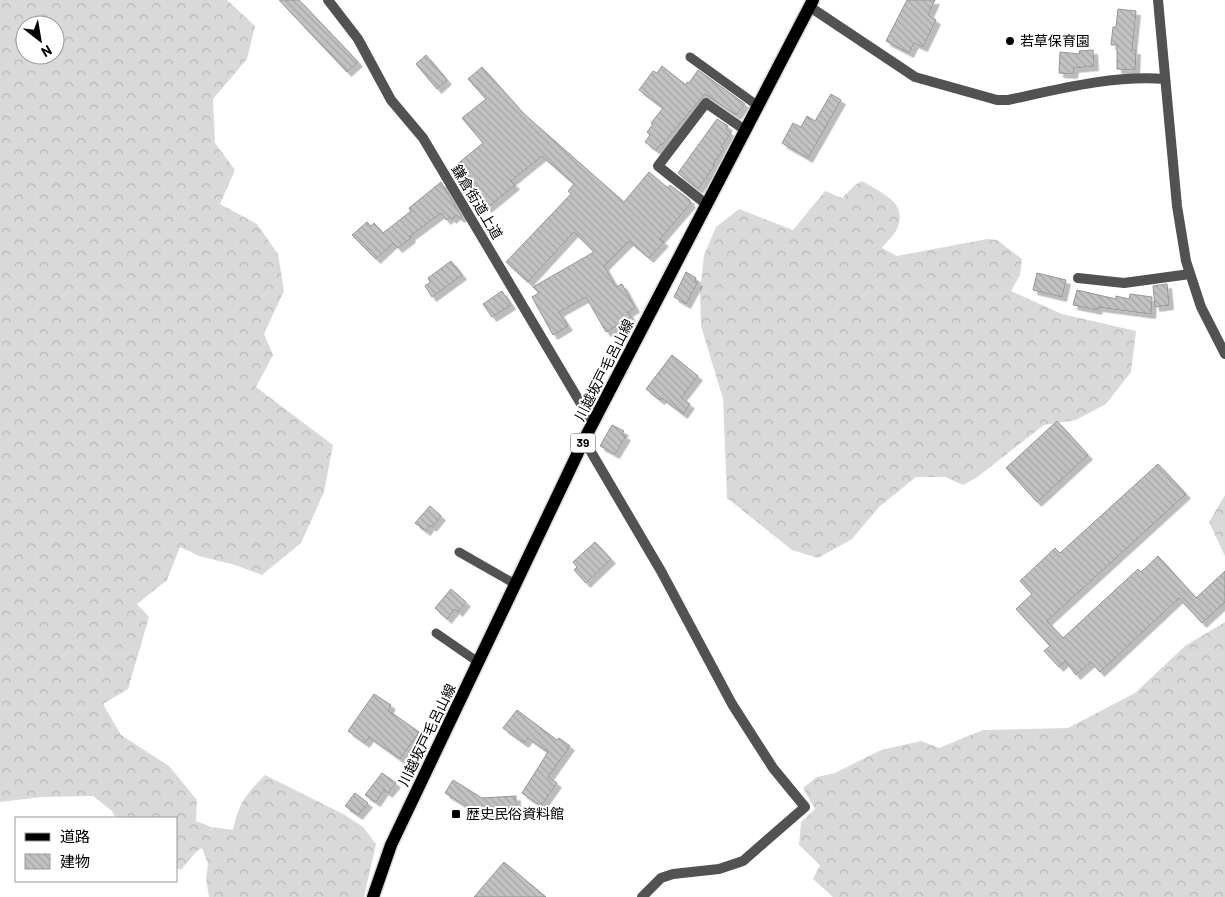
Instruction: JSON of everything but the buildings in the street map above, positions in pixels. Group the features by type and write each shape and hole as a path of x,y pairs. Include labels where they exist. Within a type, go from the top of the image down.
{"main road":[{"name":"川越坂戸毛呂山線","path":"374,897 391,845 584,440 811,4"}],"street":[{"name":"鎌倉街道上道","path":"328,0 358,39 391,100 423,138 593,424"},
{"path":"1158,0 1177,206 1190,274 1201,307 1225,354"},
{"path":"811,4 914,77 997,100 1008,100 1076,85 1147,78 1165,79"},
{"path":"706,204 658,166 706,104 745,130"},
{"path":"1078,278 1124,283 1190,274"},
{"path":"584,440 661,571 732,704 773,768 805,807 743,861 720,869 673,874 661,878 642,897"}],"lane":[{"path":"690,58 758,106"},
{"path":"459,552 515,584"},
{"path":"436,633 478,662"}],"green space":[{"path":"0,0 227,0 255,26 247,59 213,99 215,143 235,170 220,204 257,224 278,254 284,291 264,334 273,355 256,387 333,445 324,492 301,543 262,575 235,565 199,556 180,547 167,580 137,604 149,617 128,689 103,704 121,735 169,766 197,800 196,821 211,827 233,830 244,800 265,775 345,815 363,827 376,844 364,897 209,897 206,879 208,864 202,848 197,851 181,870 178,869 178,817 115,817 112,811 93,796 42,797 0,802"},
{"path":"862,181 890,198 899,210 900,217 897,229 882,248 897,256 987,239 997,240 1022,259 1020,275 1011,291 1062,314 1136,331 1131,372 1106,404 1076,420 1044,425 976,478 963,485 945,477 916,477 879,507 852,539 818,558 792,550 727,498 723,399 701,326 700,292 704,255 716,227 739,209 793,230 825,191 842,198"},
{"path":"1225,495 1225,556 1209,522"},
{"path":"1225,622 1225,897 833,897 813,879 820,865 799,845 801,822 815,809 803,788 817,777 835,773 881,750 921,741 939,748 983,730 1068,728 1135,693 1185,646"}],"place":[{"name":"若草保育園","path":"1010,41"},
{"name":"歴史民俗資料館","path":"456,814"}]}
